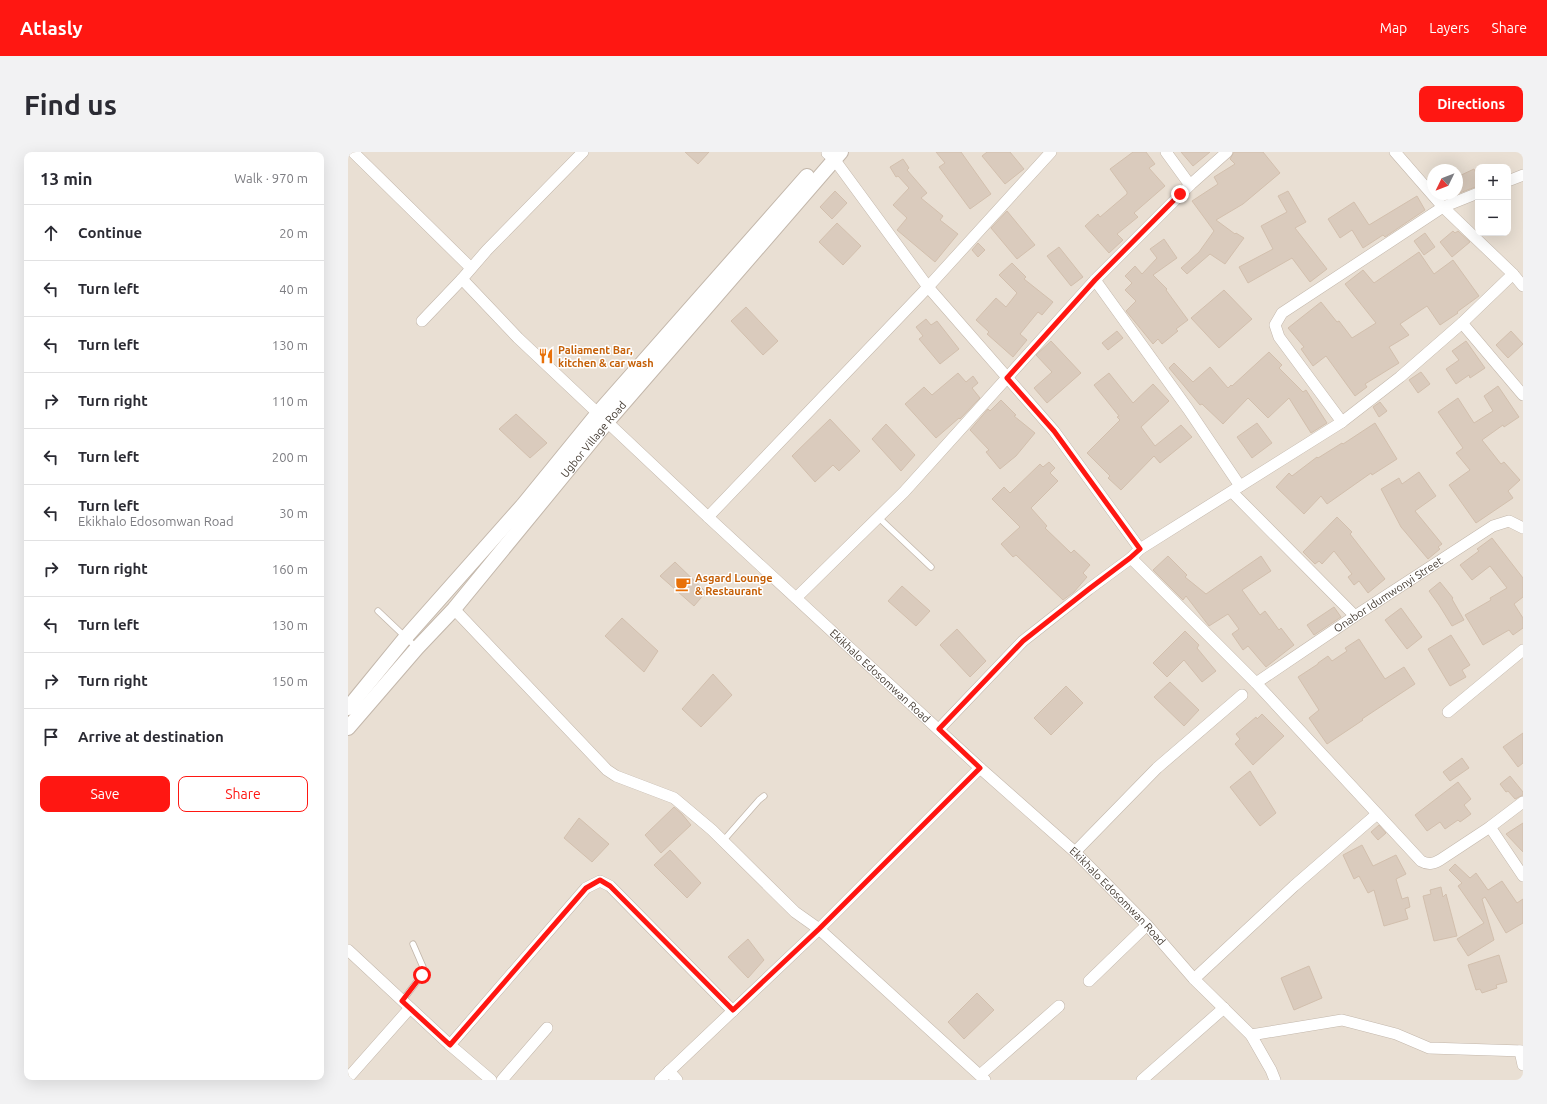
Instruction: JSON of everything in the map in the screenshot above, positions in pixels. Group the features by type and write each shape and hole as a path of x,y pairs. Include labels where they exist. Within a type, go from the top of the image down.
{"street":[{"path":"353,152 471,268"},
{"path":"422,321 487,250 583,152"},
{"path":"708,517 928,287 1051,152"},
{"path":"1166,152 1190,185"},
{"path":"796,598 904,492 1095,280 1190,185 1227,152"},
{"path":"1395,152 1443,207 1513,274 1523,286"},
{"path":"833,154 928,287 1054,431 1140,549"},
{"name":"Ugbor Village Road","path":"348,708 406,637 603,417 833,154"},
{"path":"1511,180 1523,175"},
{"path":"1342,422 1279,337 1275,325 1282,313 1443,207 1475,194"},
{"path":"939,729 1023,641 1140,549 1342,422 1400,376 1462,323 1513,274"},
{"name":"Ekikhalo Edosomwan Road","path":"462,278 518,338 708,517 980,768 1075,852 1147,925 1194,979 1251,1035 1275,1080"},
{"path":"1095,280 1188,409 1236,489 1355,616"},
{"path":"1462,323 1523,396"},
{"name":"Ugbor Village Road","path":"348,728 417,648 454,609 603,417"},
{"name":"Onabor Idumwonyi Street","path":"1256,683 1493,526 1509,521 1523,528"},
{"path":"1130,558 1256,683 1421,862 1428,864 1440,860 1490,827 1523,802"},
{"path":"454,609 607,770 616,776 674,798 723,841 795,912 819,929 982,1077 1059,1006"},
{"path":"1448,712 1523,650"},
{"path":"1075,852 1157,768 1242,695"},
{"path":"660,1080 819,929 980,768"},
{"path":"1194,979 1294,886 1377,814"},
{"path":"1490,827 1523,876"},
{"path":"450,1045 586,888 600,880 610,886 733,1010"},
{"path":"1089,981 1147,925"},
{"path":"348,950 406,1005 491,1080"},
{"path":"348,1078 406,1005"},
{"path":"1142,1080 1224,1008"},
{"path":"1251,1035 1342,1020 1396,1034 1429,1048 1521,1051 1523,1065"},
{"path":"502,1080 547,1028"},
{"path":"669,1071 677,1080"}],"lane":[{"path":"878,517 932,567"},
{"path":"378,611 417,648"},
{"path":"723,841 764,796"},
{"path":"406,1005 422,975 423,967 412,944"}],"shaded area":[{"path":"348,152 1523,152 1523,1080 348,1080"}],"building":[{"path":"685,152 709,152 698,164"},
{"path":"936,152 961,152 991,194 970,209 939,167 945,163"},
{"path":"987,152 1010,152 1024,169 1005,184 982,156"},
{"path":"1133,152 1146,152 1155,164 1149,168 1165,186 1134,213 1138,217 1117,234 1123,240 1109,253 1085,226 1098,214 1100,217 1127,194 1110,169"},
{"path":"1181,152 1210,152 1193,166"},
{"path":"1234,152 1263,152 1280,173 1243,204 1216,220 1235,234 1236,233 1244,238 1225,264 1210,254 1187,274 1181,268 1199,252 1214,231 1192,201 1218,184 1214,177 1235,164 1230,159"},
{"path":"903,159 909,168 907,170 927,193 921,198 943,216 940,220 958,234 935,262 897,230 907,218 893,205 909,188 898,176 896,177 890,167"},
{"path":"1474,169 1475,187 1463,192 1463,174"},
{"path":"835,191 847,203 832,219 820,207"},
{"path":"1288,191 1306,222 1295,228 1327,269 1310,282 1292,258 1248,283 1239,267 1273,249 1261,226 1287,212 1278,196"},
{"path":"1417,196 1425,210 1385,237 1383,235 1363,248 1352,230 1340,238 1328,219 1354,202 1369,225"},
{"path":"1007,211 1035,245 1017,259 991,228"},
{"path":"837,223 861,246 843,265 819,242"},
{"path":"1453,231 1455,233 1458,231 1470,242 1452,257 1440,242"},
{"path":"1425,233 1435,247 1424,255 1414,241"},
{"path":"1164,239 1177,258 1153,275 1167,289 1166,290 1188,320 1176,329 1178,331 1162,344 1158,339 1153,344 1126,311 1136,301 1125,290 1132,283 1125,276 1135,266 1142,274 1157,258 1150,249"},
{"path":"978,243 985,250 978,257 972,250"},
{"path":"1059,247 1083,277 1071,286 1047,256"},
{"path":"1419,252 1434,274 1453,260 1479,296 1440,325 1427,306 1400,324 1409,335 1389,347 1399,363 1365,384 1367,387 1355,396 1326,356 1313,366 1301,349 1304,347 1288,328 1321,302 1337,322 1339,321 1352,338 1376,323 1345,284 1363,270 1374,283"},
{"path":"1012,263 1026,277 1024,279 1053,302 1042,315 1038,312 1020,334 1027,340 1013,357 987,334 989,332 976,320 996,298 1006,307 1017,293 999,275"},
{"path":"1224,290 1252,319 1219,348 1191,318"},
{"path":"746,307 778,341 763,355 731,321"},
{"path":"926,319 931,325 937,321 959,349 940,364 919,339 923,336 916,327"},
{"path":"1117,331 1123,338 1108,350 1102,343"},
{"path":"1511,331 1523,344 1508,358 1496,345"},
{"path":"1051,341 1081,373 1047,403 1034,388 1052,372 1036,355"},
{"path":"1466,341 1485,368 1470,378 1469,375 1456,384 1446,369 1459,360 1452,351"},
{"path":"1269,352 1282,365 1279,368 1303,392 1306,390 1327,423 1311,433 1289,398 1268,418 1248,398 1223,424 1202,404 1200,405 1169,368 1174,363 1193,382 1210,367 1228,388"},
{"path":"1421,372 1430,384 1418,393 1409,380"},
{"path":"958,373 966,382 973,376 978,383 972,388 980,398 960,419 959,418 936,438 905,404 924,387 932,395"},
{"path":"1109,373 1133,403 1153,384 1169,401 1141,427 1155,446 1181,425 1192,437 1160,463 1154,456 1121,490 1108,478 1110,476 1087,453 1120,420 1117,417 1119,416 1094,385"},
{"path":"1498,386 1519,417 1504,427 1503,425 1482,440 1501,464 1504,462 1520,480 1508,491 1513,498 1476,523 1449,485 1470,470 1456,453 1463,448 1438,412 1458,398 1474,423 1493,411 1484,396"},
{"path":"1001,400 1016,415 1014,416 1035,433 1016,456 1000,469 986,452 989,450 970,430 988,409 990,411"},
{"path":"1380,402 1387,411 1379,417 1373,407"},
{"path":"516,414 547,443 530,458 499,429"},
{"path":"830,419 860,451 839,471 833,465 815,482 792,456"},
{"path":"1257,423 1272,443 1252,458 1237,437"},
{"path":"1375,423 1397,459 1372,475 1371,473 1327,504 1321,496 1304,514 1276,487 1289,473 1292,476 1317,457 1318,458 1342,443 1343,444"},
{"path":"886,424 915,455 901,471 872,439"},
{"path":"1049,462 1055,468 1050,473 1058,481 1031,508 1047,526 1045,528 1071,553 1074,550 1090,565 1083,573 1087,577 1074,592 1063,600 1016,555 1013,557 1001,544 1020,527 992,499 1004,487 1010,493 1040,464 1043,467"},
{"path":"1419,472 1436,496 1415,511 1442,544 1438,547 1440,549 1428,559 1401,527 1381,489 1399,478 1402,484"},
{"path":"1337,517 1352,532 1350,534 1385,579 1368,593 1359,581 1354,585 1348,577 1352,574 1334,551 1322,564 1319,561 1315,564 1303,552"},
{"path":"1492,538 1523,578 1523,597 1514,604 1523,618 1523,628 1513,635 1509,630 1483,645 1465,615 1491,600 1490,598 1507,588 1490,566 1472,580 1460,565 1479,551 1477,549"},
{"path":"1168,556 1187,575 1185,577 1206,594 1261,556 1271,571 1242,590 1260,615 1265,611 1279,630 1281,628 1294,645 1266,667 1248,646 1243,650 1232,634 1239,629 1228,614 1209,626 1186,596 1183,600 1153,570"},
{"name":"Asgard Lounge & Restaurant","path":"675,562 706,592 694,606 660,576"},
{"path":"1440,582 1453,598 1452,599 1464,620 1452,626 1429,591"},
{"path":"902,586 930,611 916,626 888,601"},
{"path":"1334,607 1341,617 1314,635 1307,625"},
{"path":"1401,608 1422,637 1407,649 1385,620"},
{"path":"622,618 658,651 644,672 605,636"},
{"path":"957,629 986,661 970,677 940,645"},
{"path":"1185,631 1199,645 1197,648 1216,671 1202,682 1184,660 1167,677 1153,663"},
{"path":"1451,635 1470,665 1462,670 1466,677 1450,686 1428,649"},
{"path":"1359,639 1385,679 1404,667 1415,684 1327,744 1309,718 1319,710 1298,677 1328,656 1332,661 1347,651 1345,648"},
{"path":"713,674 732,695 701,727 682,709"},
{"path":"1170,682 1199,710 1184,726 1154,697"},
{"path":"1066,686 1083,703 1051,735 1034,718"},
{"path":"1262,714 1284,736 1253,765 1235,744 1240,739 1236,734 1256,717 1257,719"},
{"path":"1523,733 1523,763 1518,767 1503,747"},
{"path":"1462,758 1469,768 1450,781 1443,772"},
{"path":"1250,771 1276,813 1260,826 1230,787"},
{"path":"1510,776 1523,792 1523,795 1515,799 1508,791 1506,792 1500,784"},
{"path":"1458,782 1471,799 1464,805 1471,814 1460,822 1458,820 1445,829 1440,822 1427,831 1415,815"},
{"path":"674,807 691,825 661,853 645,835"},
{"path":"579,818 609,844 592,862 564,838"},
{"path":"1523,823 1523,852 1506,834"},
{"path":"1379,825 1386,833 1378,840 1371,832"},
{"path":"1362,845 1373,866 1396,855 1406,874 1396,879 1402,899 1408,897 1410,907 1405,909 1408,919 1384,926 1374,890 1368,893 1359,876 1354,879 1343,855"},
{"path":"670,850 701,883 687,898 654,865"},
{"path":"1455,864 1470,878 1476,873 1488,890 1502,881 1517,903 1523,899 1523,923 1506,933 1485,897 1482,899 1494,940 1468,956 1457,939 1484,923 1458,886 1462,883 1449,870"},
{"path":"1441,887 1443,897 1446,894 1457,936 1434,941 1423,896 1431,894 1430,890"},
{"path":"748,939 764,960 748,978 728,957"},
{"path":"1499,955 1507,982 1496,985 1497,988 1482,993 1480,989 1476,990 1468,965"},
{"path":"1309,966 1322,998 1294,1010 1281,978"},
{"path":"977,993 994,1010 964,1039 948,1022"}],"place":[{"name":"Paliament Bar, kitchen & car wash","path":"546,356"},
{"name":"Asgard Lounge & Restaurant","path":"683,584"}],"route":[{"path":"422,975 402,1001 450,1045 586,888 600,880 610,886 733,1010 819,929 980,768 939,729 1023,641 1140,549 1054,431 1007,378 1095,280 1180,194"}]}
